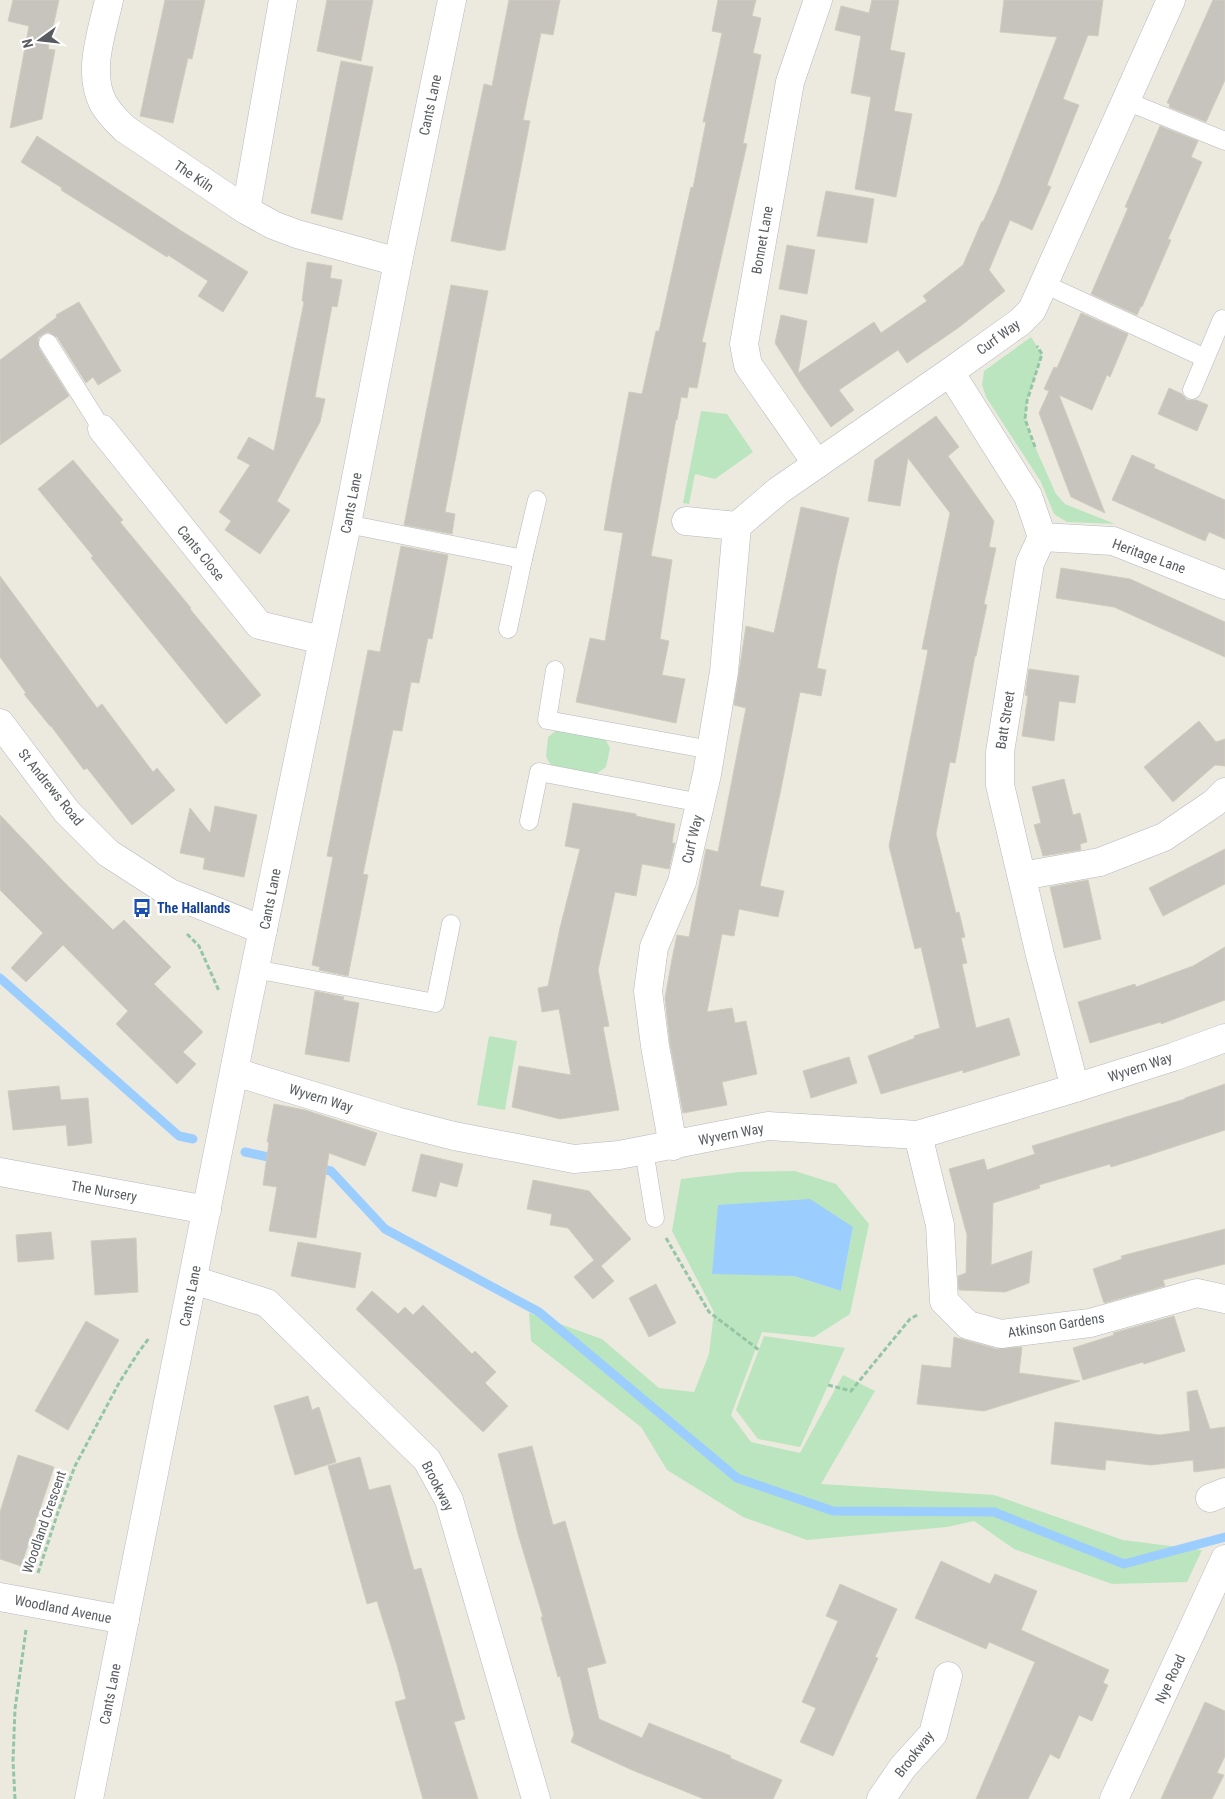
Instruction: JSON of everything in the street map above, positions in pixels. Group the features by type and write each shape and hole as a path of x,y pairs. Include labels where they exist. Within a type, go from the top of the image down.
{"street":[{"name":"The Kiln","path":"109,0 96,66 98,84 102,101 111,115 125,129 246,210 273,225 297,234 398,262"},
{"path":"246,210 283,0"},
{"name":"Cants Lane","path":"89,1799 255,968 347,524 452,0"},
{"name":"Bonnet Lane","path":"817,464 748,365 744,344 790,82 818,0"},
{"name":"Curf Way","path":"673,1146 655,1046 648,991 654,947 682,882 701,803 724,672 737,526 778,491 950,372 1020,322 1032,310 1171,0"},
{"path":"950,372 1028,496 1042,537"},
{"name":"Cants Close","path":"102,429 259,625 322,640"},
{"path":"686,521 737,526"},
{"name":"Heritage Lane","path":"1042,537 1113,541 1225,585"},
{"name":"Batt Street","path":"1042,537 1030,563 1000,752 1000,785 1040,955 1075,1088"},
{"name":"St Andrews Road","path":"0,723 67,812 108,853 170,893 263,930"},
{"path":"1022,876 1100,862 1164,837 1214,803 1225,792"},
{"name":"Wyvern Way","path":"235,1072 396,1121 454,1136 574,1159 619,1155 673,1146 768,1126 918,1135 1075,1088 1173,1057 1225,1038"},
{"path":"918,1135 940,1225 944,1301"},
{"name":"The Nursery","path":"0,1172 207,1210"},
{"name":"Brookway","path":"193,1280 267,1303 427,1460 449,1500 536,1799"},
{"name":"Atkinson Gardens","path":"944,1301 968,1325 1001,1334 1090,1323 1197,1293 1225,1299"},
{"name":"Nye Road","path":"1114,1799 1225,1559"},
{"name":"Woodland Avenue","path":"0,1597 125,1620"},
{"name":"Brookway","path":"881,1799 903,1767 933,1734 948,1676"}],"lane":[{"path":"1126,101 1225,141"},
{"path":"1044,284 1205,358"},
{"path":"1192,390 1222,319"},
{"path":"48,343 102,429"},
{"path":"508,629 537,500"},
{"path":"347,524 524,559"},
{"path":"555,670 547,720 711,750"},
{"path":"529,820 539,772 701,803"},
{"path":"255,968 435,1003 451,924"},
{"path":"644,1150 655,1218"}],"path":[{"path":"1020,322 1042,354 1027,401 1025,419 1036,448"},
{"path":"655,1218 708,1312 759,1350"},
{"path":"828,1385 851,1392 910,1319 944,1301"},
{"name":"Woodland Crescent","path":"15,1799 13,1761 15,1709 29,1602 58,1512 76,1466 138,1353 150,1337 173,1327 184,1329"}],"green space":[{"path":"1031,337 1042,354 1027,401 1025,419 1032,440 1056,494 1065,504 1115,524 1067,522 1054,514 1041,482 986,397 982,385 984,371"},
{"path":"701,411 727,414 753,452 715,479 695,474 689,504 683,503"},
{"path":"557,730 604,737 610,748 606,767 596,774 551,765 546,757 548,737"},
{"path":"489,1036 517,1041 505,1110 477,1105"},
{"path":"795,1171 836,1184 869,1224 850,1314 814,1337 762,1332 731,1415 751,1442 800,1453 843,1375 875,1391 821,1484 994,1495 1123,1540 1202,1550 1187,1582 1112,1584 1014,1549 974,1521 947,1527 807,1540 743,1517 667,1470 641,1427 531,1341 529,1313 602,1339 659,1388 694,1392 709,1354 714,1312 672,1231 681,1179 739,1172","holes":["853,1227 841,1291 794,1276"]},
{"path":"764,1336 845,1348 800,1447 758,1439 736,1410"}],"water":[{"path":"810,1199 853,1227 841,1291 794,1276 712,1274 718,1205"}],"building":[{"path":"13,0 59,0 48,49 55,50 42,119 10,128 29,26 8,21"},
{"path":"165,0 205,0 192,59 188,58 173,123 140,116"},
{"path":"327,0 373,0 361,61 317,51"},
{"path":"509,0 560,0 553,35 541,33 523,120 530,121 505,250 501,251 451,241 484,84 492,86"},
{"path":"718,0 756,0 752,16 761,18 753,53 761,55 743,143 747,144 702,342 706,343 697,388 689,387 687,398 681,397 651,556 672,560 660,639 669,641 662,675 685,679 676,723 576,702 590,638 605,641 623,533 604,530 612,483 629,392 642,394 656,331 659,331 691,187 693,188 706,122 703,122 722,33 712,31"},
{"path":"872,0 899,0 890,50 905,53 894,111 912,114 896,197 855,189 871,97 851,93 861,36 835,30 841,6 869,13"},
{"path":"1004,0 1103,0 1098,36 1088,35 1063,99 1079,105 1047,185 1051,187 1032,230 1010,220 989,270 1005,291 958,328 907,363 898,350 839,390 854,410 831,427 775,343 781,315 807,321 798,373 874,322 881,333 927,301 923,296 963,265 998,189 1057,37 1000,32"},
{"path":"1213,0 1225,0 1225,80 1206,122 1169,107 1170,104 1167,103"},
{"path":"341,61 373,67 342,220 311,213"},
{"path":"1160,126 1198,141 1191,157 1202,162 1168,239 1171,240 1137,315 1091,294 1128,208 1125,207"},
{"path":"37,136 183,232 248,272 223,312 198,296 208,281 61,190 62,188 21,162"},
{"path":"826,191 874,199 867,243 817,236"},
{"path":"787,245 815,250 807,294 779,289"},
{"path":"307,262 332,266 330,278 342,280 337,307 332,306 315,397 325,399 320,422 277,501 290,510 260,554 225,530 231,521 219,512 250,465 237,458 249,437 274,451 304,302 302,301"},
{"path":"451,285 488,291 445,512 455,514 452,534 404,525"},
{"path":"79,302 121,371 98,385 93,377 86,383 57,337 48,332 43,334 38,338 39,348 69,396 0,445 0,360 57,317 56,315"},
{"path":"1081,313 1128,334 1110,377 1107,375 1092,410 1059,395 1105,513 1071,497 1039,413 1049,391 1044,389 1054,367 1057,368"},
{"path":"1169,388 1182,394 1187,400 1196,400 1208,405 1197,431 1158,414"},
{"path":"936,416 959,447 948,456 994,521 989,547 996,548 984,604 987,605 975,656 955,763 950,762 936,834 956,913 959,912 965,937 961,938 967,963 962,964 976,1028 1009,1018 1020,1055 963,1073 963,1070 881,1094 868,1056 915,1038 914,1036 940,1028 921,947 915,949 889,846 928,650 922,649 950,513 908,458 900,506 868,501 875,460"},
{"path":"1132,455 1155,465 1154,468 1225,500 1225,539 1209,532 1205,541 1112,500"},
{"path":"73,460 123,520 120,522 261,695 226,724 91,558 93,556 38,489"},
{"path":"801,507 849,518 817,668 826,670 821,696 800,692 760,886 784,891 778,917 739,909 734,936 722,934 707,1012 732,1008 735,1023 746,1021 757,1074 722,1082 727,1105 683,1113 670,1044 665,998 672,959 677,935 689,937 706,849 718,852 746,708 734,705 746,626 774,633"},
{"path":"401,546 448,555 432,639 428,638 419,683 411,682 402,731 393,730 363,874 368,875 348,976 319,970 320,967 312,965 333,857 327,856 368,650 380,652"},
{"path":"1061,568 1130,579 1225,622 1225,657 1114,607 1056,598"},
{"path":"0,576 97,708 102,704 153,772 157,768 175,790 132,825 87,768 84,770 24,694 26,693 0,657"},
{"path":"1029,669 1079,676 1075,703 1059,701 1054,741 1022,736 1028,696 1025,695"},
{"path":"1199,721 1216,742 1225,739 1225,766 1215,765 1173,802 1144,767"},
{"path":"1064,779 1073,815 1080,813 1087,842 1080,844 1081,850 1043,856 1034,825 1041,823 1032,787"},
{"path":"573,803 636,814 636,816 675,824 672,843 675,843 669,869 642,864 636,896 615,892 598,970 609,1026 603,1027 619,1110 560,1119 512,1107 519,1066 571,1075 559,1009 542,1012 538,988 548,986 560,928 580,849 565,846"},
{"path":"215,806 257,815 244,877 203,869 205,858 180,853 190,808 210,833"},
{"path":"0,815 113,930 124,920 171,967 154,984 203,1032 183,1052 196,1064 177,1084 116,1024 128,1011 63,945 26,982 11,968 43,933 0,890"},
{"path":"1225,849 1225,884 1163,916 1149,888"},
{"path":"1088,880 1101,939 1064,948 1050,887"},
{"path":"1225,947 1225,1000 1161,1024 1161,1022 1090,1043 1078,1002 1135,984 1136,987 1193,966"},
{"path":"315,991 344,997 343,1000 359,1003 349,1062 305,1054"},
{"path":"849,1057 857,1083 811,1098 803,1071"},
{"path":"1225,1084 1225,1130 1111,1167 1110,1164 1039,1185 1040,1188 993,1203 991,1265 1032,1251 1029,1283 1005,1292 959,1290 958,1276 966,1273 967,1235 949,1169 984,1159 987,1170 1035,1154 1032,1146 1185,1099"},
{"path":"59,1086 61,1100 88,1098 92,1143 68,1146 66,1125 13,1130 8,1091"},
{"path":"274,1104 305,1110 377,1133 365,1166 329,1153 316,1238 269,1231 277,1187 263,1185 269,1142 267,1142"},
{"path":"421,1154 463,1164 457,1187 440,1182 436,1197 412,1191"},
{"path":"533,1180 589,1191 631,1239 601,1266 614,1281 593,1299 574,1277 594,1260 568,1228 550,1225 552,1214 527,1209"},
{"path":"1225,1229 1225,1264 1163,1280 1165,1286 1104,1303 1093,1269 1122,1259 1121,1256"},
{"path":"51,1232 54,1259 18,1262 16,1235"},
{"path":"136,1238 138,1292 95,1295 91,1241"},
{"path":"298,1242 361,1253 355,1288 291,1276"},
{"path":"656,1284 676,1323 649,1337 629,1298"},
{"path":"372,1291 398,1314 405,1307 413,1315 423,1305 472,1354 475,1351 496,1372 485,1383 508,1406 483,1432 356,1309"},
{"path":"1174,1316 1185,1351 1083,1380 1073,1348 1114,1335 1113,1333"},
{"path":"86,1321 119,1340 68,1430 35,1411"},
{"path":"954,1337 997,1349 1022,1347 1019,1373 1080,1381 984,1411 917,1404 922,1365 951,1368"},
{"path":"1197,1390 1210,1429 1225,1427 1225,1468 1194,1472 1193,1460 1151,1465 1106,1460 1105,1470 1051,1464 1055,1422 1160,1435 1190,1431 1187,1392"},
{"path":"308,1396 312,1410 319,1407 336,1462 295,1475 274,1406"},
{"path":"532,1446 553,1525 565,1521 606,1663 587,1668 599,1719 642,1738 649,1723 731,1756 730,1758 782,1780 773,1799 704,1799 632,1770 571,1742 574,1734 560,1676 558,1677 541,1617 543,1617 518,1534 498,1454"},
{"path":"18,1455 54,1467 21,1566 0,1559 0,1512"},
{"path":"360,1457 369,1490 390,1485 414,1570 421,1568 465,1719 454,1722 478,1799 423,1799 395,1702 406,1699 397,1665 377,1601 367,1604 328,1466"},
{"path":"941,1561 990,1584 995,1574 1037,1591 1021,1630 1109,1670 1103,1683 1108,1685 1092,1721 1079,1715 1059,1759 1050,1754 1028,1799 976,1799 1035,1662 989,1642 986,1649 915,1618"},
{"path":"840,1584 897,1609 875,1657 878,1658 833,1756 800,1742 816,1708 802,1702 838,1621 826,1616"},
{"path":"1205,1702 1225,1711 1225,1756 1217,1773 1224,1775 1212,1799 1161,1799"}],"waterway":[{"path":"0,978 179,1136 193,1139"},
{"path":"245,1152 277,1159"},
{"path":"316,1168 331,1171 385,1229 539,1312 737,1478 833,1511 994,1512 1124,1564 1225,1537"}],"place":[{"name":"The Hallands","path":"142,908"}]}
